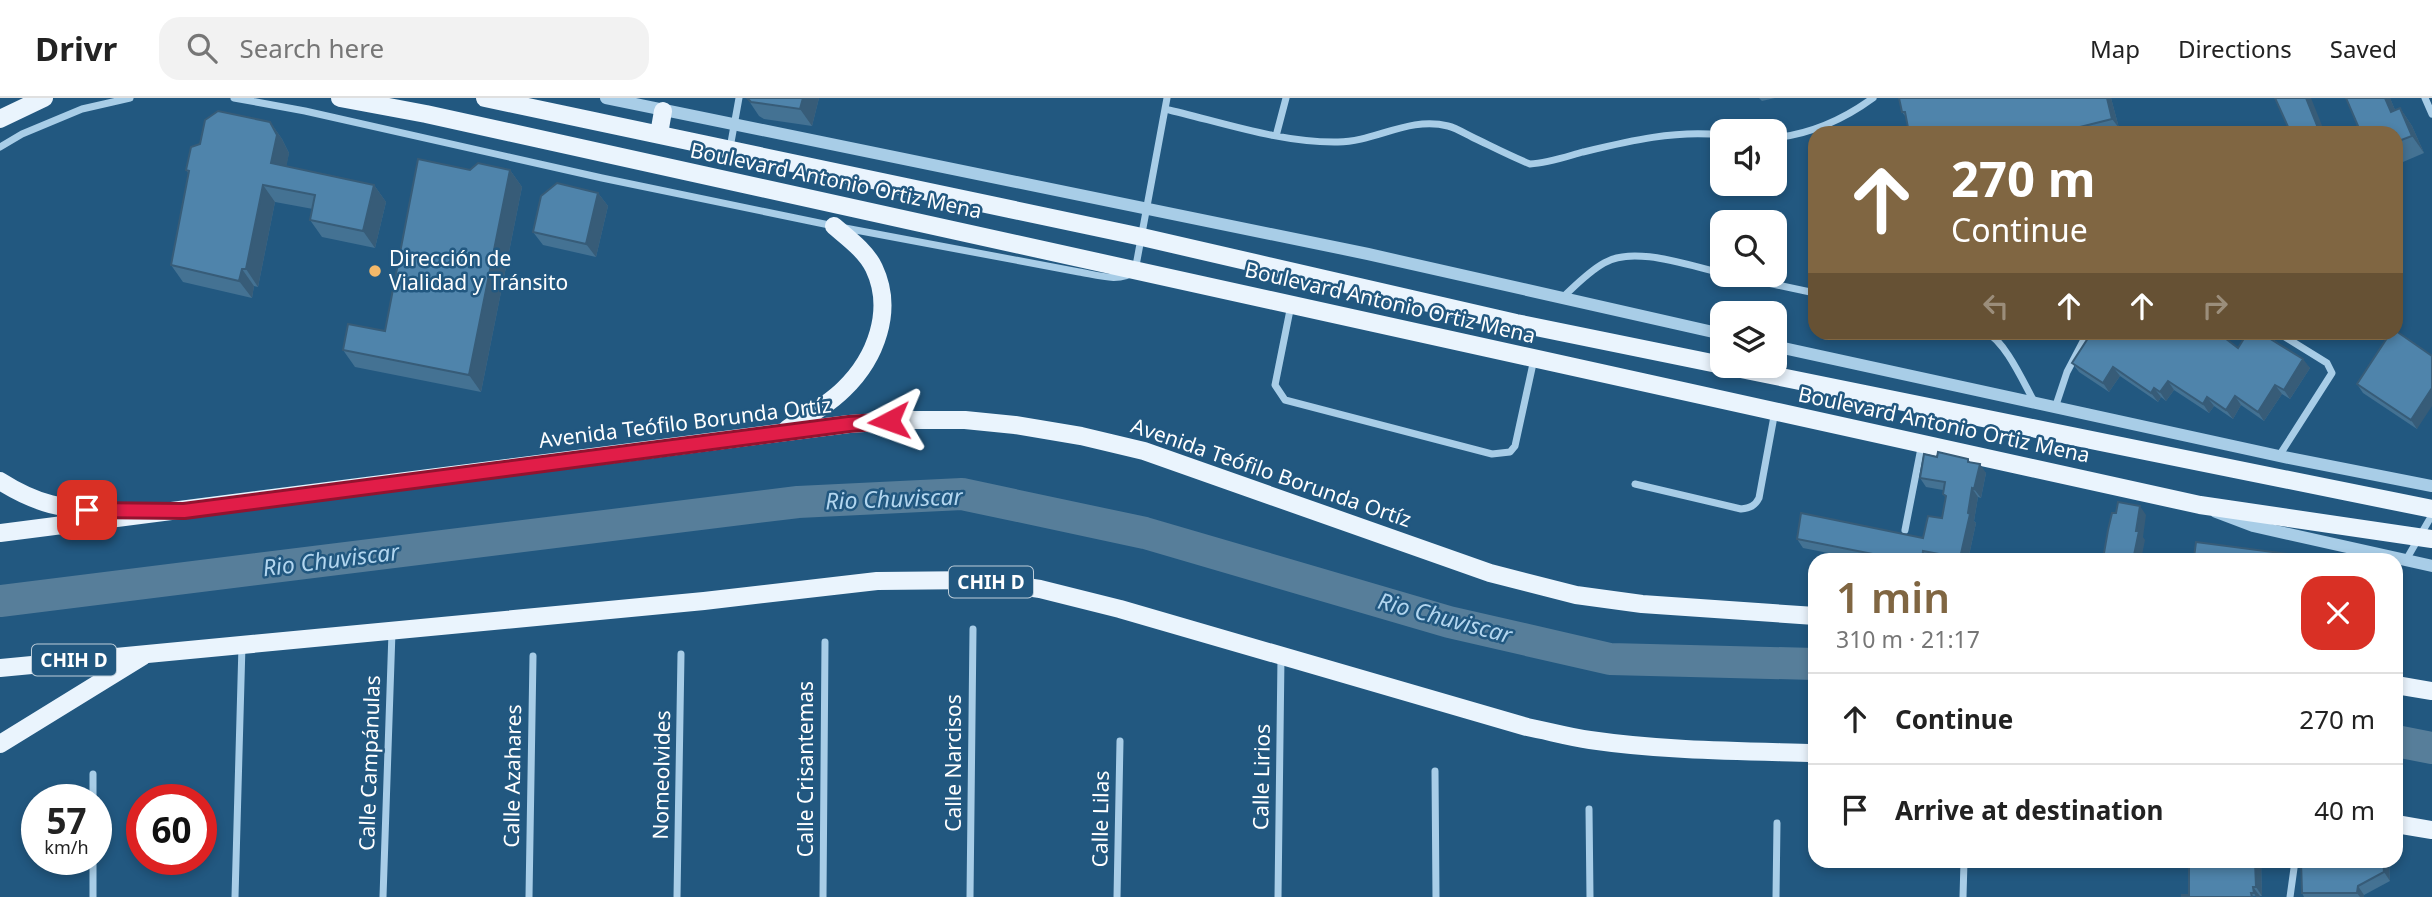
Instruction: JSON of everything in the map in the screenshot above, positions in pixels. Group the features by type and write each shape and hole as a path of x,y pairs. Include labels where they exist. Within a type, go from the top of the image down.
{"main road":[{"path":"0,119 44,98"},
{"name":"Boulevard Antonio Ortiz Mena","path":"340,98 426,114 2200,505 2425,538"},
{"name":"Boulevard Antonio Ortiz Mena","path":"485,98 505,100 1142,237 1516,323 1710,362"},
{"path":"659,134 663,111"},
{"path":"780,433 826,404 845,388 864,364 881,330 884,294 873,266 858,247 834,226"},
{"name":"Boulevard Antonio Ortiz Mena","path":"1787,378 2432,509"},
{"name":"Avenida Teófilo Borunda Ortíz","path":"0,533 849,424 965,420 1081,436 1157,455 1490,573 1576,595 1642,604 1808,616"},
{"path":"0,481 23,496 47,505 87,510 184,511"},
{"name":"CHIH D","path":"0,668 704,601 877,581 979,580 1040,589 1120,609 1528,727 1587,740 1648,747 1808,753"},
{"path":"0,744 149,653"},
{"path":"2403,686 2432,691"},
{"path":"2403,825 2432,830"}],"street":[{"path":"0,147 22,134 82,109 130,98"},
{"path":"234,98 285,106 602,178 834,226 962,251 1122,277 1135,271 1167,98"},
{"name":"Boulevard Antonio Ortiz Mena","path":"606,98 1147,208 1710,331"},
{"path":"730,149 739,98"},
{"path":"1276,136 1286,98"},
{"path":"1827,126 1851,114 1873,98"},
{"path":"2425,98 2432,114"},
{"path":"1165,109 1276,136 1311,141 1340,142 1368,138 1406,126 1429,123 1449,126 1530,164 1673,133 1710,134"},
{"path":"1787,136 1808,132"},
{"path":"1562,298 1605,262 1620,256 1637,255 1710,270"},
{"path":"1787,287 1808,292"},
{"path":"1291,304 1275,385 1285,400 1492,454 1510,452 1515,446 1535,358"},
{"path":"1996,340 2035,404"},
{"path":"2056,408 2067,372 2084,340"},
{"path":"2279,456 2332,373 2327,363 2290,340"},
{"name":"Boulevard Antonio Ortiz Mena","path":"1787,349 2279,456 2432,486"},
{"path":"1635,484 1741,509 1756,505 1775,411"},
{"path":"1905,530 1922,443"},
{"path":"2200,505 2253,526 2374,553"},
{"path":"2406,560 2425,538 2432,515"},
{"path":"2403,559 2432,566"},
{"name":"Calle Narcisos","path":"971,897 973,629"},
{"name":"Calle Campánulas","path":"383,897 392,630"},
{"name":"Calle Crisantemas","path":"823,897 825,642"},
{"path":"235,897 243,644"},
{"name":"Nomeolvides","path":"677,897 681,653"},
{"name":"Calle Azahares","path":"529,897 533,656"},
{"name":"Calle Lirios","path":"1278,897 1281,657"},
{"name":"Calle Lilas","path":"1117,897 1120,741"},
{"path":"1435,771 1436,897"},
{"path":"93,774 93,784"},
{"path":"1590,809 1590,897"},
{"path":"1776,897 1777,822"},
{"path":"1963,897 1964,868"},
{"path":"2290,897 2294,868"},
{"path":"93,875 93,897"}],"building":[{"path":"747,98 803,98 800,109 751,102"},
{"path":"1899,98 2107,98 2112,119 2084,126 1908,126 1905,112 1902,112"},
{"path":"2275,98 2306,98 2317,126 2288,126"},
{"path":"2346,98 2385,98 2391,112 2400,108 2412,136 2403,139 2403,126 2358,126"},
{"path":"218,111 270,122 277,135 271,163 374,185 363,231 310,220 315,195 263,185 246,269 242,269 239,281 171,265 191,147 200,144 205,120"},
{"path":"418,159 470,170 478,163 510,170 469,375 343,350 348,324 385,331"},
{"path":"557,183 598,193 586,244 533,232 541,196"},
{"path":"2403,336 2432,356 2432,388 2411,420 2357,384 2386,340 2403,340"},
{"path":"2087,340 2228,340 2238,348 2243,340 2272,340 2303,359 2284,390 2275,385 2258,412 2235,396 2226,410 2207,397 2203,404 2168,381 2160,392 2154,388 2151,393 2113,367 2103,383 2072,363"},
{"path":"1938,452 1980,464 1974,489 1972,488 1970,514 1961,553 1868,553 1797,539 1801,513 1923,538 1928,516 1942,518 1946,496 1943,494 1945,482 1920,478 1924,454 1937,457"},
{"path":"2118,502 2140,506 2134,553 2104,553 2112,513 2116,513"},
{"path":"2196,542 2281,553 2195,553"},
{"path":"2189,868 2255,868 2256,887 2253,887 2252,897 2182,897 2189,895"},
{"path":"2301,868 2384,868 2384,872 2358,886 2357,893 2302,893"}],"waterway":[{"name":"Rio Chuviscar","path":"0,601 798,502 962,494 1145,533 1449,622 1610,659 1808,664"},
{"name":"Rio Chuviscar","path":"2403,742 2432,748"}],"place":[{"name":"Dirección de Vialidad y Tránsito","path":"375,271"}],"route":[{"path":"87,510 184,511 889,421"}]}
